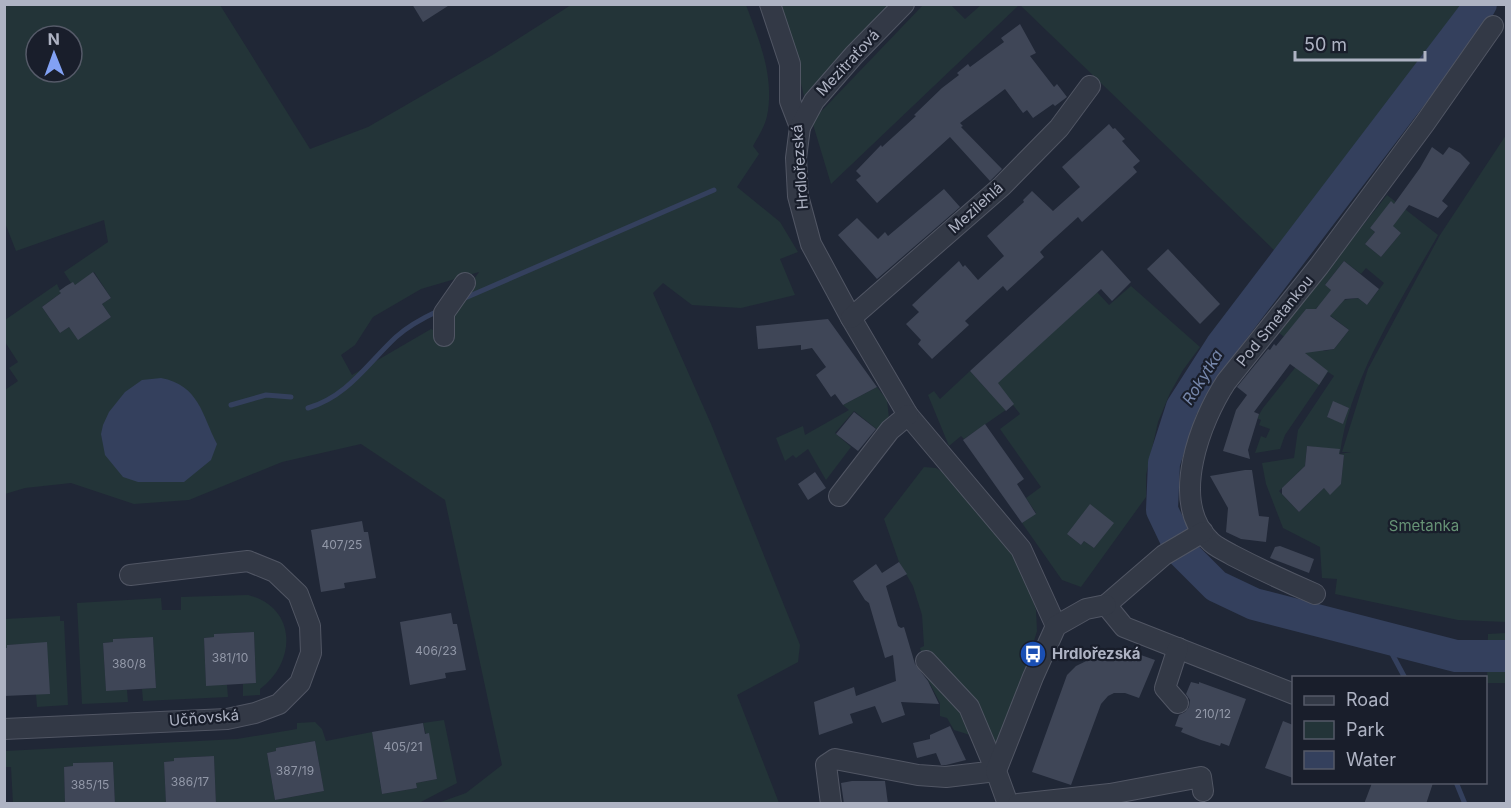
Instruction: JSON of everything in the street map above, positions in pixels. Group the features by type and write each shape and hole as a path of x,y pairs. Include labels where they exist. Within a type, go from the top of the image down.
{"street":[{"name":"Hrdlořezská","path":"770,4 790,64 790,101 800,128 796,158 800,209 811,244 908,415 1021,549 1056,626"},
{"name":"Mezitraťová","path":"800,128 814,101 854,55 904,4"},
{"name":"Pod Smetankou","path":"1315,594 1260,570 1198,535 1192,504 1191,482 1198,439 1216,398 1226,382 1319,266 1425,123 1493,26"},
{"name":"Mezilehlá","path":"851,318 1002,186 1059,128 1089,86"},
{"path":"444,336 444,313 465,283"},
{"path":"839,496 890,430 908,415"},
{"path":"996,771 1056,626 1086,609 1106,605 1164,555 1198,535"},
{"name":"Učňovská","path":"4,729 227,719 255,713 279,704 300,683 311,653 310,626 298,594 275,572 248,561 130,575"},
{"path":"1106,605 1124,627 1292,694"},
{"path":"1178,648 1157,684 1178,703"},
{"path":"926,661 969,707 1008,804"},
{"path":"831,804 826,765 835,759 918,775 946,777 996,771"},
{"path":"1018,804 1110,794 1201,777 1203,791"}],"green space":[{"path":"5,5 220,5 310,149 368,127 491,56 571,5 746,5 764,59 769,101 765,124 753,146 759,154 737,187 780,222 798,252 780,259 795,295 741,308 692,305 663,283 653,293 711,424 800,645 798,662 737,695 779,803 438,803 466,793 502,765 445,500 361,444 282,462 189,500 134,504 71,483 25,488 5,494 5,390 18,381 9,368 18,362 5,342 5,320 57,284 61,293 42,307 60,333 69,327 78,339 111,317 102,304 111,298 94,272 75,285 64,272 108,242 104,220 16,251 5,223","holes":["479,272 453,315 454,340 431,329 352,375 341,355 355,345 373,317 421,289"]},
{"path":"782,5 888,5 804,96"},
{"path":"923,5 951,5 965,19 981,5 1019,5 831,184 812,121"},
{"path":"1020,5 1464,5 1275,251"},
{"name":"Smetanka","path":"1506,135 1506,622 1458,620 1335,594 1337,579 1322,578 1320,547 1283,528 1266,484 1262,463 1294,458 1298,430 1334,376 1328,372 1285,435 1280,449 1255,453 1261,436 1266,438 1270,429 1259,425 1261,420 1257,418 1306,354 1278,332 1387,195 1438,235 1393,313 1365,369 1345,426 1340,454 1351,452 1342,452 1368,369 1440,235","holes":["1380,216 1401,233 1381,257 1365,244 1375,232 1370,228","1344,261 1361,274 1366,268 1384,283 1367,305 1358,298 1344,300 1325,285","1318,306 1349,330 1334,349 1324,351 1293,326 1306,309 1312,314","1333,402 1349,408 1343,423 1327,417","1307,446 1340,450 1339,454 1344,455 1341,484 1330,494 1324,488 1299,512 1279,491 1305,466"]},
{"path":"1131,286 1200,347 1170,393 1158,422 1146,475 1146,497 1081,587 1062,580 1022,523 1036,513 1026,498 1041,487 1000,429 1020,414 1013,405 964,439 961,436 949,446 928,395 934,391 940,399 970,371 988,391 1097,292 1109,305","holes":["1113,523 1094,548 1084,541 1081,545 1067,534"]},
{"path":"877,387 887,400 889,418 879,431 854,411 835,433 851,447 826,480 808,449 796,458 793,455 785,461 776,438 803,426 805,435 849,410 843,405"},
{"path":"924,467 936,468 956,480 1005,543 1027,580 1036,610 1037,631 1026,667 996,743 954,730 947,718 940,716 940,703 927,678 920,648 924,646 922,615 913,586 899,562 884,519"},
{"path":"248,595 264,601 276,611 283,623 286,636 281,665 260,689 260,695 243,696 243,684 256,683 254,632 214,634 214,637 204,638 206,685 227,685 228,697 143,701 142,689 156,688 153,637 113,639 113,642 103,643 106,690 127,690 128,702 82,704 77,603 161,598 162,610 181,610 181,597"},
{"path":"60,616 60,621 64,621 68,705 37,707 36,694 47,643 7,645 5,648 5,619"},
{"path":"1506,633 1506,683 1487,683 1488,634"},
{"path":"444,720 457,783 419,803 216,803 214,756 174,758 174,761 164,762 166,803 115,803 113,762 74,763 73,766 64,767 65,803 13,804 11,767 5,767 5,751 237,739 297,729 297,723 315,722 322,729 326,741 372,732 377,760 384,766 377,768 382,794 417,788 416,783 437,779 423,723","holes":["315,741 324,791 275,800 267,753 276,751 276,748"]}],"water":[{"path":"161,378 184,387 191,394 203,412 217,444 211,460 184,482 138,482 123,477 105,455 101,434 109,412 125,392 142,380"}],"building":[{"path":"412,4 451,4 423,22"},
{"path":"1020,24 1036,53 1030,56 1054,87 1057,84 1067,97 1033,118 1027,110 1023,113 1005,89 960,123 963,126 961,127 1002,169 990,181 950,137 877,203 856,180 861,176 856,171 881,145 882,147 916,116 914,115 942,88 959,75 957,73 968,64 970,67 1004,42 1001,38"},
{"path":"1109,124 1125,139 1122,141 1140,161 1133,167 1137,172 1082,222 1078,217 1045,247 1040,252 1044,257 1007,291 1003,286 965,321 969,325 932,359 918,344 921,340 906,324 919,312 912,305 959,261 978,280 1004,256 987,236 1024,202 1023,200 1032,191 1053,211 1080,187 1062,167"},
{"path":"1432,147 1443,155 1449,147 1460,153 1470,163 1442,201 1448,206 1438,218 1409,205 1393,226 1401,233 1381,257 1365,244 1375,232 1370,228 1391,201 1394,204"},
{"path":"944,189 960,207 877,279 838,235 857,218 878,239 885,232 888,236"},
{"path":"1168,249 1220,304 1200,324 1147,269"},
{"path":"1102,250 1131,282 1112,301 1101,289 998,383 1014,404 1006,411 970,371"},
{"path":"1344,261 1379,289 1367,305 1358,298 1345,299 1330,316 1349,330 1334,349 1305,353 1328,371 1319,385 1290,364 1254,412 1259,414 1248,450 1250,459 1223,451 1236,410 1247,395 1237,387 1268,349 1270,350 1274,344 1276,346 1306,309 1316,309 1331,290 1325,285"},
{"path":"93,272 111,298 102,304 111,317 78,340 69,327 60,333 42,307 61,293 59,291 66,286 73,282 75,285"},
{"path":"828,319 877,387 843,405 835,394 831,397 816,375 826,367 812,348 801,350 801,345 758,349 756,326"},
{"path":"1333,401 1349,408 1343,424 1327,417"},
{"path":"854,412 876,429 858,451 836,434"},
{"path":"985,424 1024,479 1017,484 1036,514 1022,523 963,440"},
{"path":"1307,446 1340,449 1339,454 1344,455 1341,484 1330,495 1324,488 1299,512 1282,494 1282,488 1305,466"},
{"path":"1252,470 1259,516 1269,517 1266,542 1241,539 1226,532 1228,508 1210,476"},
{"path":"815,472 826,488 808,500 798,484"},
{"path":"1090,504 1114,523 1094,548 1084,541 1081,545 1067,534"},
{"path":"362,521 364,532 368,532 376,578 344,583 345,588 321,592 311,530"},
{"path":"1280,546 1314,559 1309,573 1270,558 1275,547"},
{"path":"899,562 907,574 886,586 898,626 904,627 915,664 928,681 939,704 901,702 905,715 882,723 875,706 850,714 853,723 819,735 814,702 854,687 856,696 896,681 893,655 885,658 869,603 853,581 876,564 882,573"},
{"path":"451,613 453,624 457,624 466,670 445,673 446,678 410,685 400,622"},
{"path":"254,632 256,683 206,686 204,638 214,637 214,634"},
{"path":"153,637 156,688 106,691 103,643 113,642 113,639"},
{"path":"47,642 50,694 4,696 4,648 7,648 7,645"},
{"path":"1111,649 1124,649 1155,660 1139,698 1125,693 1114,693 1101,704 1071,785 1032,772 1067,675 1076,666"},
{"path":"1191,682 1199,684 1199,682 1246,699 1229,746 1221,743 1220,746 1201,740 1181,732 1183,728 1175,726 1179,715 1189,707 1190,700 1186,694"},
{"path":"1283,721 1292,725 1292,778 1265,768"},
{"path":"423,723 425,734 429,733 437,779 416,783 417,788 382,794 372,732"},
{"path":"950,726 966,760 941,765 936,753 917,758 913,743 930,739 930,735"},
{"path":"315,741 324,791 275,800 267,753 276,751 276,748"},
{"path":"214,756 216,804 166,804 164,762 174,761 174,758"},
{"path":"113,762 115,804 65,804 64,767 73,766 73,763"},
{"path":"885,781 888,804 844,804 841,783"},
{"path":"1372,784 1433,784 1426,804 1364,804"}],"waterway":[{"name":"Rokytka","path":"1481,4 1221,346 1182,407 1164,463 1162,510 1182,552 1216,586 1254,604 1456,656 1506,656"},
{"path":"465,298 714,190"},
{"path":"308,408 335,396 401,333 440,310"},
{"path":"231,405 266,395 291,397"},
{"path":"1383,637 1404,676"},
{"path":"1457,784 1465,804"}],"place":[{"name":"Hrdlořezská","path":"1033,654"}]}
